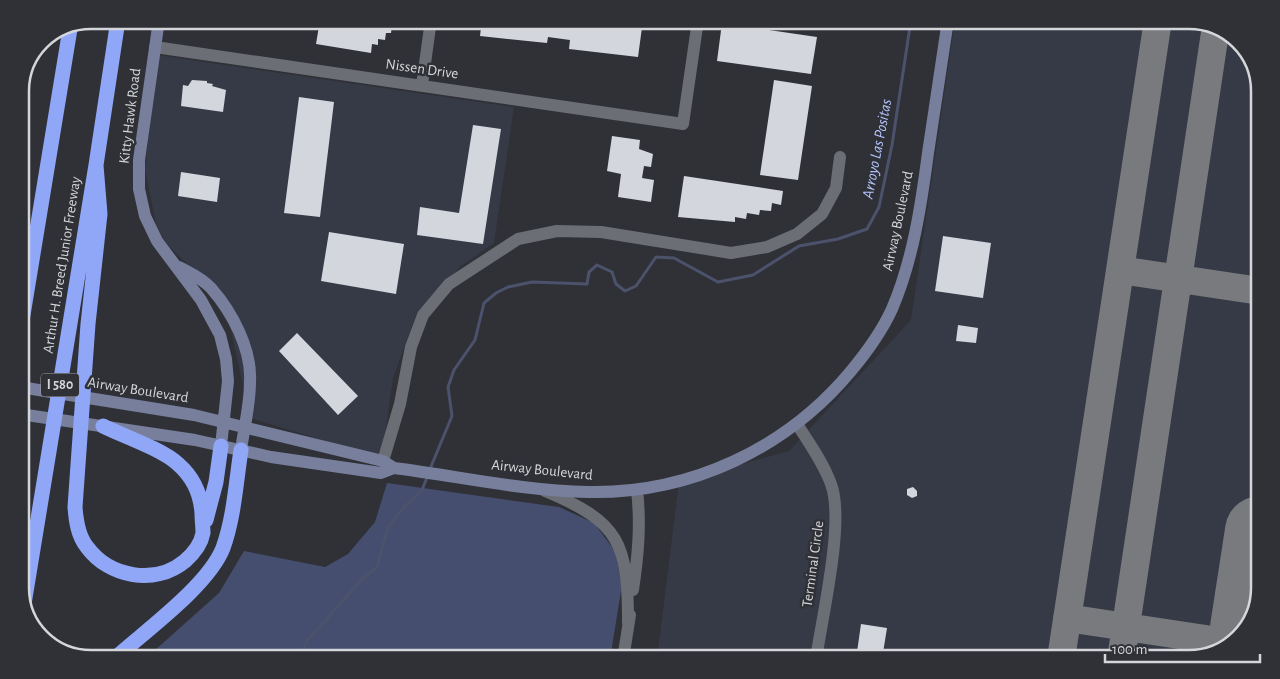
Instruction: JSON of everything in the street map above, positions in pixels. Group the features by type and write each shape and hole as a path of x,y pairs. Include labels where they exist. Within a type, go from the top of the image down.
{"highway":[{"name":"Arthur H. Breed Junior Freeway","path":"29,574 117,29"},
{"name":"Arthur H. Breed Junior Freeway","path":"29,278 69,32"},
{"path":"96,166 100,214 88,324 75,507 77,528 86,546 100,562 117,570 138,576 156,575 176,568 192,555 203,534 216,482 221,446"},
{"path":"103,426 177,462 190,476 199,494 203,534"},
{"path":"124,650 196,585 222,550 229,529 241,450"}],"main road":[{"name":"Kitty Hawk Road","path":"158,29 138,160 139,189 145,216 157,240 201,300 220,335 228,381 221,446"},
{"name":"Airway Boulevard","path":"29,388 224,422 388,465 543,490 589,492 637,490 679,482 715,471 772,441 797,424 834,391 865,354 891,311 909,260 920,208 947,29"},
{"name":"Kitty Hawk Road","path":"177,266 198,277 210,287 240,335 248,363 250,381 241,450"},
{"name":"Airway Boulevard","path":"29,415 221,446 271,457 373,472 381,473 388,465"}],"street":[{"path":"422,85 430,29"},
{"name":"Nissen Drive","path":"155,47 684,124 697,29"},
{"path":"388,465 412,346 423,315 449,284 518,240 558,231 601,232 730,253 767,247 797,234 822,214 836,188 840,157"},
{"name":"Terminal Circle","path":"797,424 819,458 832,485 836,512 817,650"},
{"path":"543,490 577,504 610,531 622,553 628,578 628,623"},
{"path":"624,650 639,551 640,520 637,490"}],"shaded area":[{"path":"954,29 1189,29 1209,32 1230,44 1245,63 1251,87 1251,588 1248,608 1236,629 1224,640 1213,646 1197,650 658,650 679,482 789,451 911,320"},
{"path":"157,55 514,107 494,243 461,266 416,315 393,378 382,458 250,418 225,302 158,235 145,168"},
{"path":"387,483 559,507 594,523 615,551 622,585 611,650 155,650 219,593 244,551 325,567 348,554 375,522"}],"building":[{"path":"318,29 392,29 391,33 386,33 385,40 378,39 378,45 372,44 371,53 316,44"},
{"path":"481,29 642,29 638,57 569,49 570,40 548,37 547,43 480,36"},
{"path":"721,29 763,29 817,37 811,74 717,61"},
{"path":"192,80 207,81 207,83 213,84 212,86 226,90 223,112 181,106 183,85 188,86"},
{"path":"774,80 812,86 798,180 760,175"},
{"path":"299,97 334,102 320,217 284,213"},
{"path":"473,125 501,129 483,244 417,235 420,207 459,213"},
{"path":"612,136 640,140 639,149 653,154 651,167 644,166 642,178 654,180 651,202 618,197 621,174 607,171"},
{"path":"181,172 220,178 217,202 178,196"},
{"path":"684,176 783,191 781,205 772,203 771,211 760,210 759,215 747,213 746,219 735,217 735,222 678,217"},
{"path":"329,232 404,244 396,294 321,281"},
{"path":"943,236 991,243 983,298 935,291"},
{"path":"958,325 978,328 976,343 956,341"},
{"path":"297,333 358,396 338,415 279,351"},
{"path":"913,487 917,491 917,496 912,498 907,495 907,489"},
{"path":"861,624 887,628 883,650 857,650"}],"waterway":[{"name":"Arroyo Las Positas","path":"430,469 452,416 448,387 454,370 475,340 484,303 496,293 508,287 532,282 587,284 589,272 597,265 612,272 616,284 625,291 636,286 656,257 674,258 718,282 753,275 799,246 838,239 867,229 879,207 892,145 910,29"},
{"name":"Arroyo Las Positas","path":"303,650 307,641 362,579 377,567 388,527 405,506 422,490 428,475"}],"taxiway":[{"path":"1062,650 1157,29"},
{"path":"1122,650 1215,34"},
{"path":"1120,270 1251,290"},
{"path":"1067,618 1221,641"}],"runway":[{"path":"1248,607 1251,591"}]}
